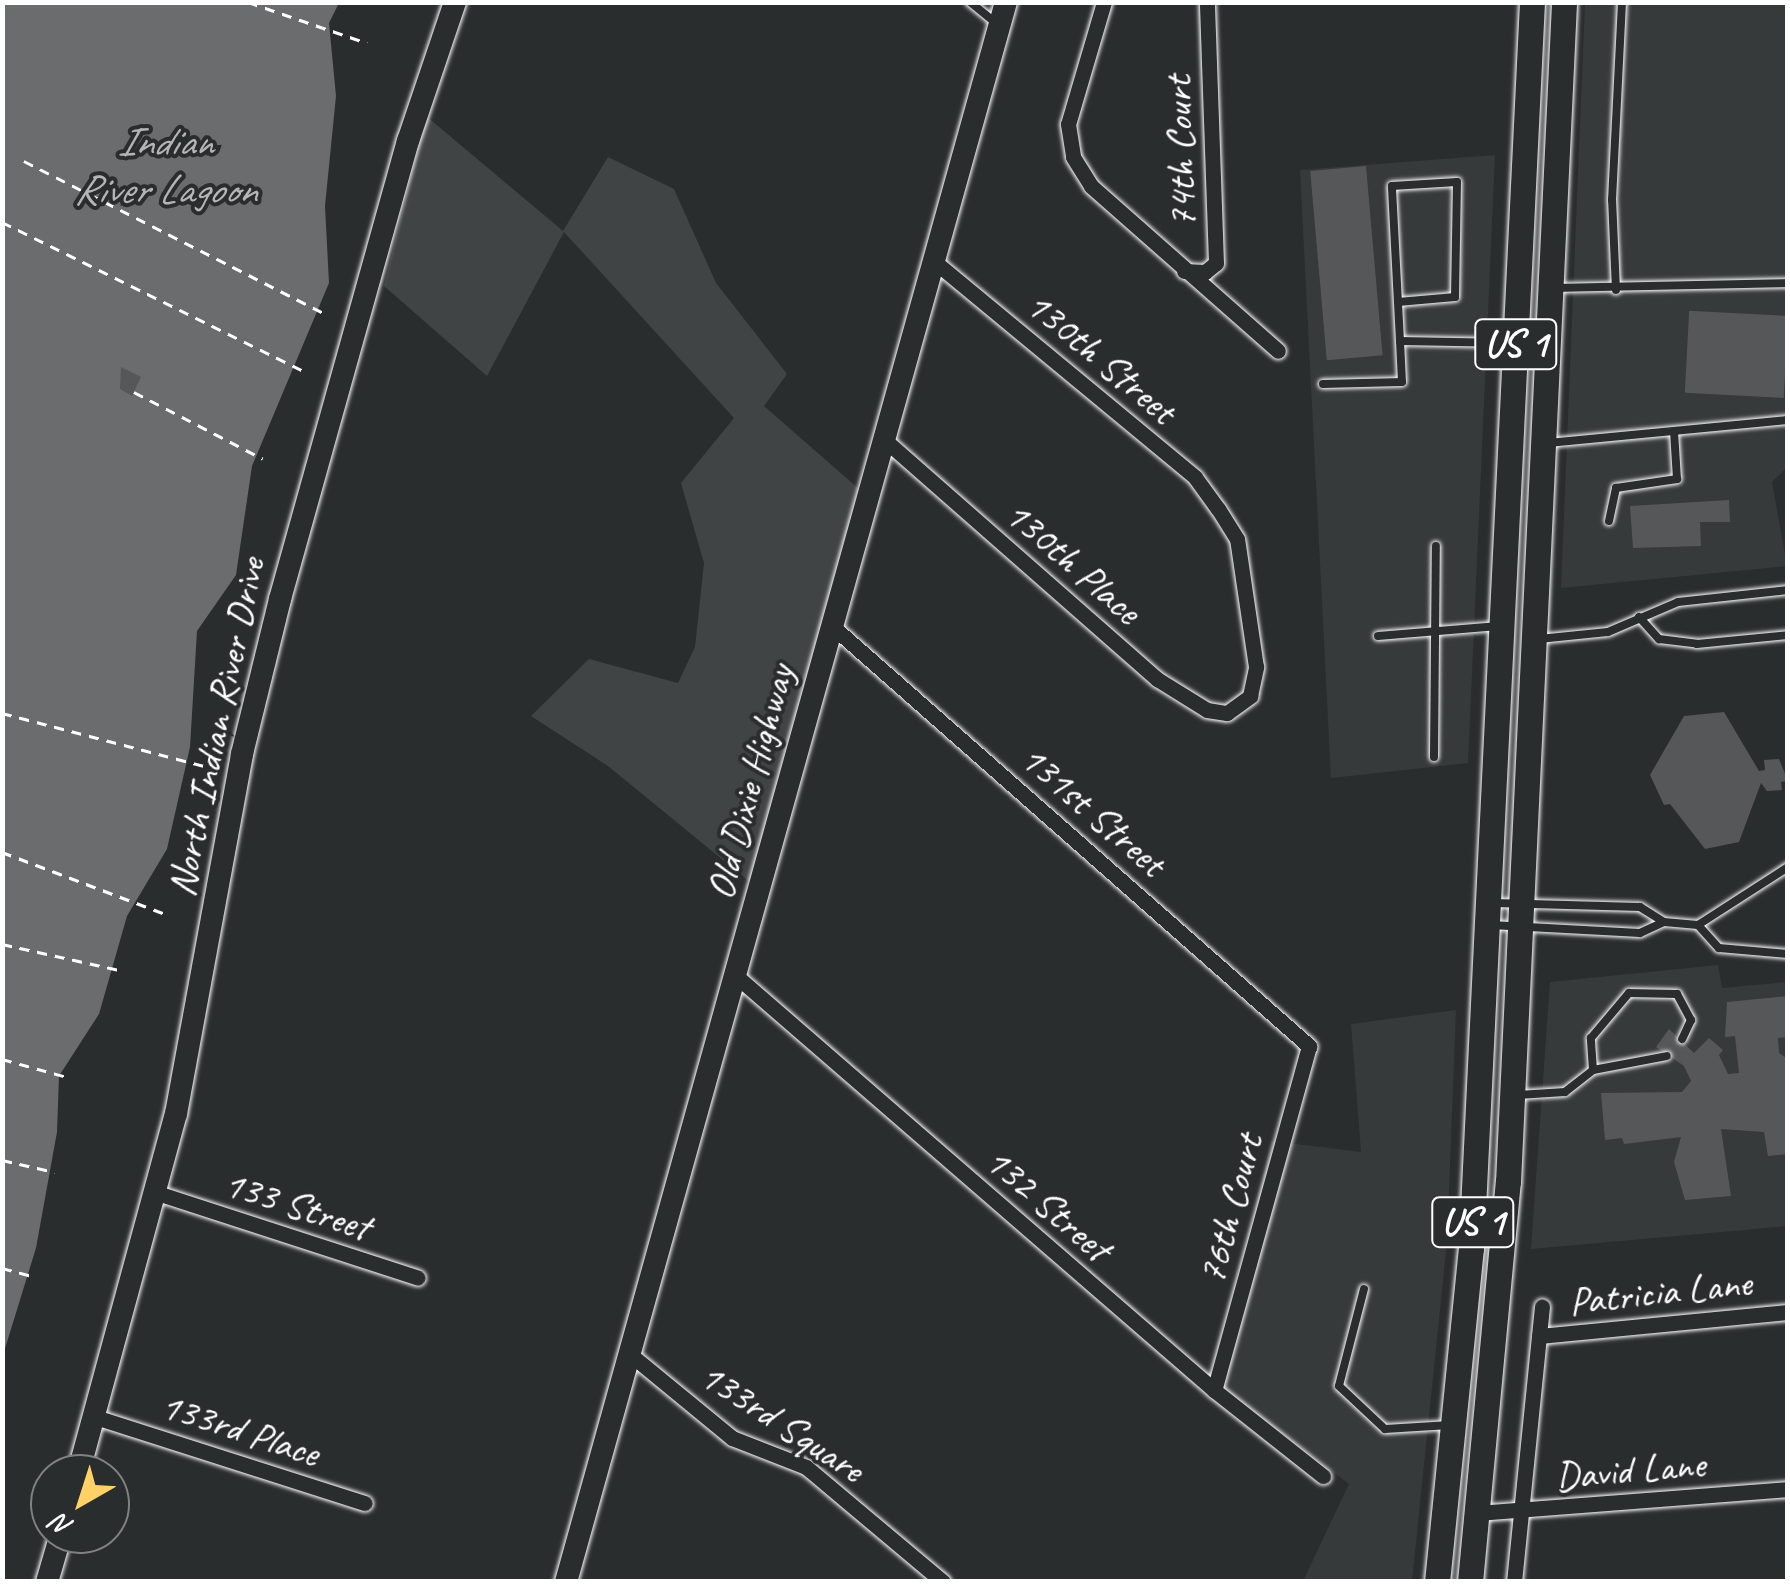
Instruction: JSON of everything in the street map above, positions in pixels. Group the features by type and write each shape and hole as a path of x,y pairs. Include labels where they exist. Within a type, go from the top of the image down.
{"main road":[{"name":"US 1","path":"1437,1582 1454,1425 1490,914 1532,2"},
{"name":"US 1","path":"1470,1582 1513,1096 1554,288 1559,9"}],"street":[{"name":"North Indian River Drive","path":"84,1454 157,1194 242,754 280,598 408,140 455,2"},
{"path":"1104,2 1068,124 1073,157 1091,186 1278,351"},
{"name":"74th Court","path":"1183,270 1205,272 1216,262 1206,4"},
{"name":"Old Dixie Highway","path":"566,1582 1003,14"},
{"name":"130th Street","path":"935,262 1195,477 1218,508 1238,539 1256,666 1250,696 1227,713"},
{"name":"130th Place","path":"886,441 1156,678 1206,710 1227,713"},
{"name":"131st Street","path":"832,626 1309,1046"},
{"name":"132 Street","path":"735,975 1214,1390 1323,1476"},
{"name":"76th Court","path":"1214,1390 1309,1046"},
{"name":"133 Street","path":"157,1194 418,1278"},
{"path":"1514,1582 1542,1306"},
{"name":"Patricia Lane","path":"1539,1336 1788,1312"},
{"name":"133rd Square","path":"631,1355 732,1438 806,1467 943,1582"},
{"name":"133rd Place","path":"95,1417 366,1502"},
{"name":"David Lane","path":"1478,1513 1788,1488"},
{"path":"47,1582 55,1554"}],"lane":[{"path":"970,2 1003,14"},
{"path":"1616,290 1622,2"},
{"path":"1323,384 1402,382 1392,186 1457,182 1455,297 1398,302"},
{"path":"1554,288 1616,290 1788,283"},
{"path":"1400,341 1516,343"},
{"path":"1544,443 1788,420"},
{"path":"1609,521 1616,488 1677,479 1674,430"},
{"path":"1434,757 1436,546"},
{"path":"1535,639 1608,632 1678,602 1787,591"},
{"path":"1639,617 1659,639 1697,644 1788,635"},
{"path":"1378,636 1503,626"},
{"path":"1490,914 1640,908 1664,922 1698,925 1788,867"},
{"path":"1490,914 1522,915 1640,933 1664,922"},
{"path":"1698,925 1719,948 1788,954"},
{"path":"1593,1070 1591,1038 1629,993 1677,994 1691,1020 1682,1039"},
{"path":"1513,1096 1564,1092 1593,1070 1668,1056"},
{"path":"1364,1289 1339,1386 1385,1429 1454,1425"}],"path":[{"path":"248,2 367,43"},
{"path":"24,162 326,314"},
{"path":"2,222 306,372"},
{"path":"134,392 263,459"},
{"path":"2,713 216,769"},
{"path":"2,852 165,914"},
{"path":"2,944 119,970"},
{"path":"2,1059 66,1076"},
{"path":"2,1160 55,1172"},
{"path":"2,1268 35,1277"}],"shaded area":[{"path":"1585,3 1787,3 1788,466 1772,482 1787,566 1561,588"},
{"path":"426,116 563,231 608,157 674,189 716,283 787,374 764,406 859,489 751,883 608,766 531,716 589,659 678,683 695,647 704,563 681,483 734,418 564,232 487,376 384,286"},
{"path":"1495,155 1468,763 1331,778 1300,170"},
{"path":"1718,965 1722,988 1787,982 1787,1226 1531,1249 1550,982"},
{"path":"1456,1010 1447,1242 1412,1581 1303,1581 1349,1484 1216,1383 1271,1141 1361,1152 1351,1024"}],"water":[{"name":"Indian River Lagoon","path":"3,3 339,3 329,23 336,96 325,206 329,283 252,466 236,575 197,631 190,747 167,849 127,916 99,1014 59,1076 57,1132 36,1248 3,1355"}],"building":[{"path":"1366,166 1383,355 1327,360 1310,171"},
{"path":"1689,311 1788,316 1784,398 1685,393"},
{"path":"121,367 141,377 132,396 120,389"},
{"path":"1729,500 1730,522 1700,522 1701,546 1633,548 1630,506"},
{"path":"1724,712 1759,771 1765,770 1764,760 1779,759 1788,781 1781,782 1782,790 1767,791 1761,783 1739,842 1705,849 1670,804 1664,805 1650,775 1684,716"},
{"path":"1788,996 1788,1037 1778,1038 1779,1053 1788,1059 1788,1154 1768,1156 1764,1132 1721,1129 1731,1196 1685,1200 1674,1162 1681,1137 1624,1144 1622,1138 1605,1140 1601,1093 1682,1092 1691,1081 1684,1066 1656,1047 1669,1029 1694,1053 1709,1038 1723,1050 1719,1055 1728,1074 1739,1073 1735,1036 1725,1037 1727,1002"}]}
